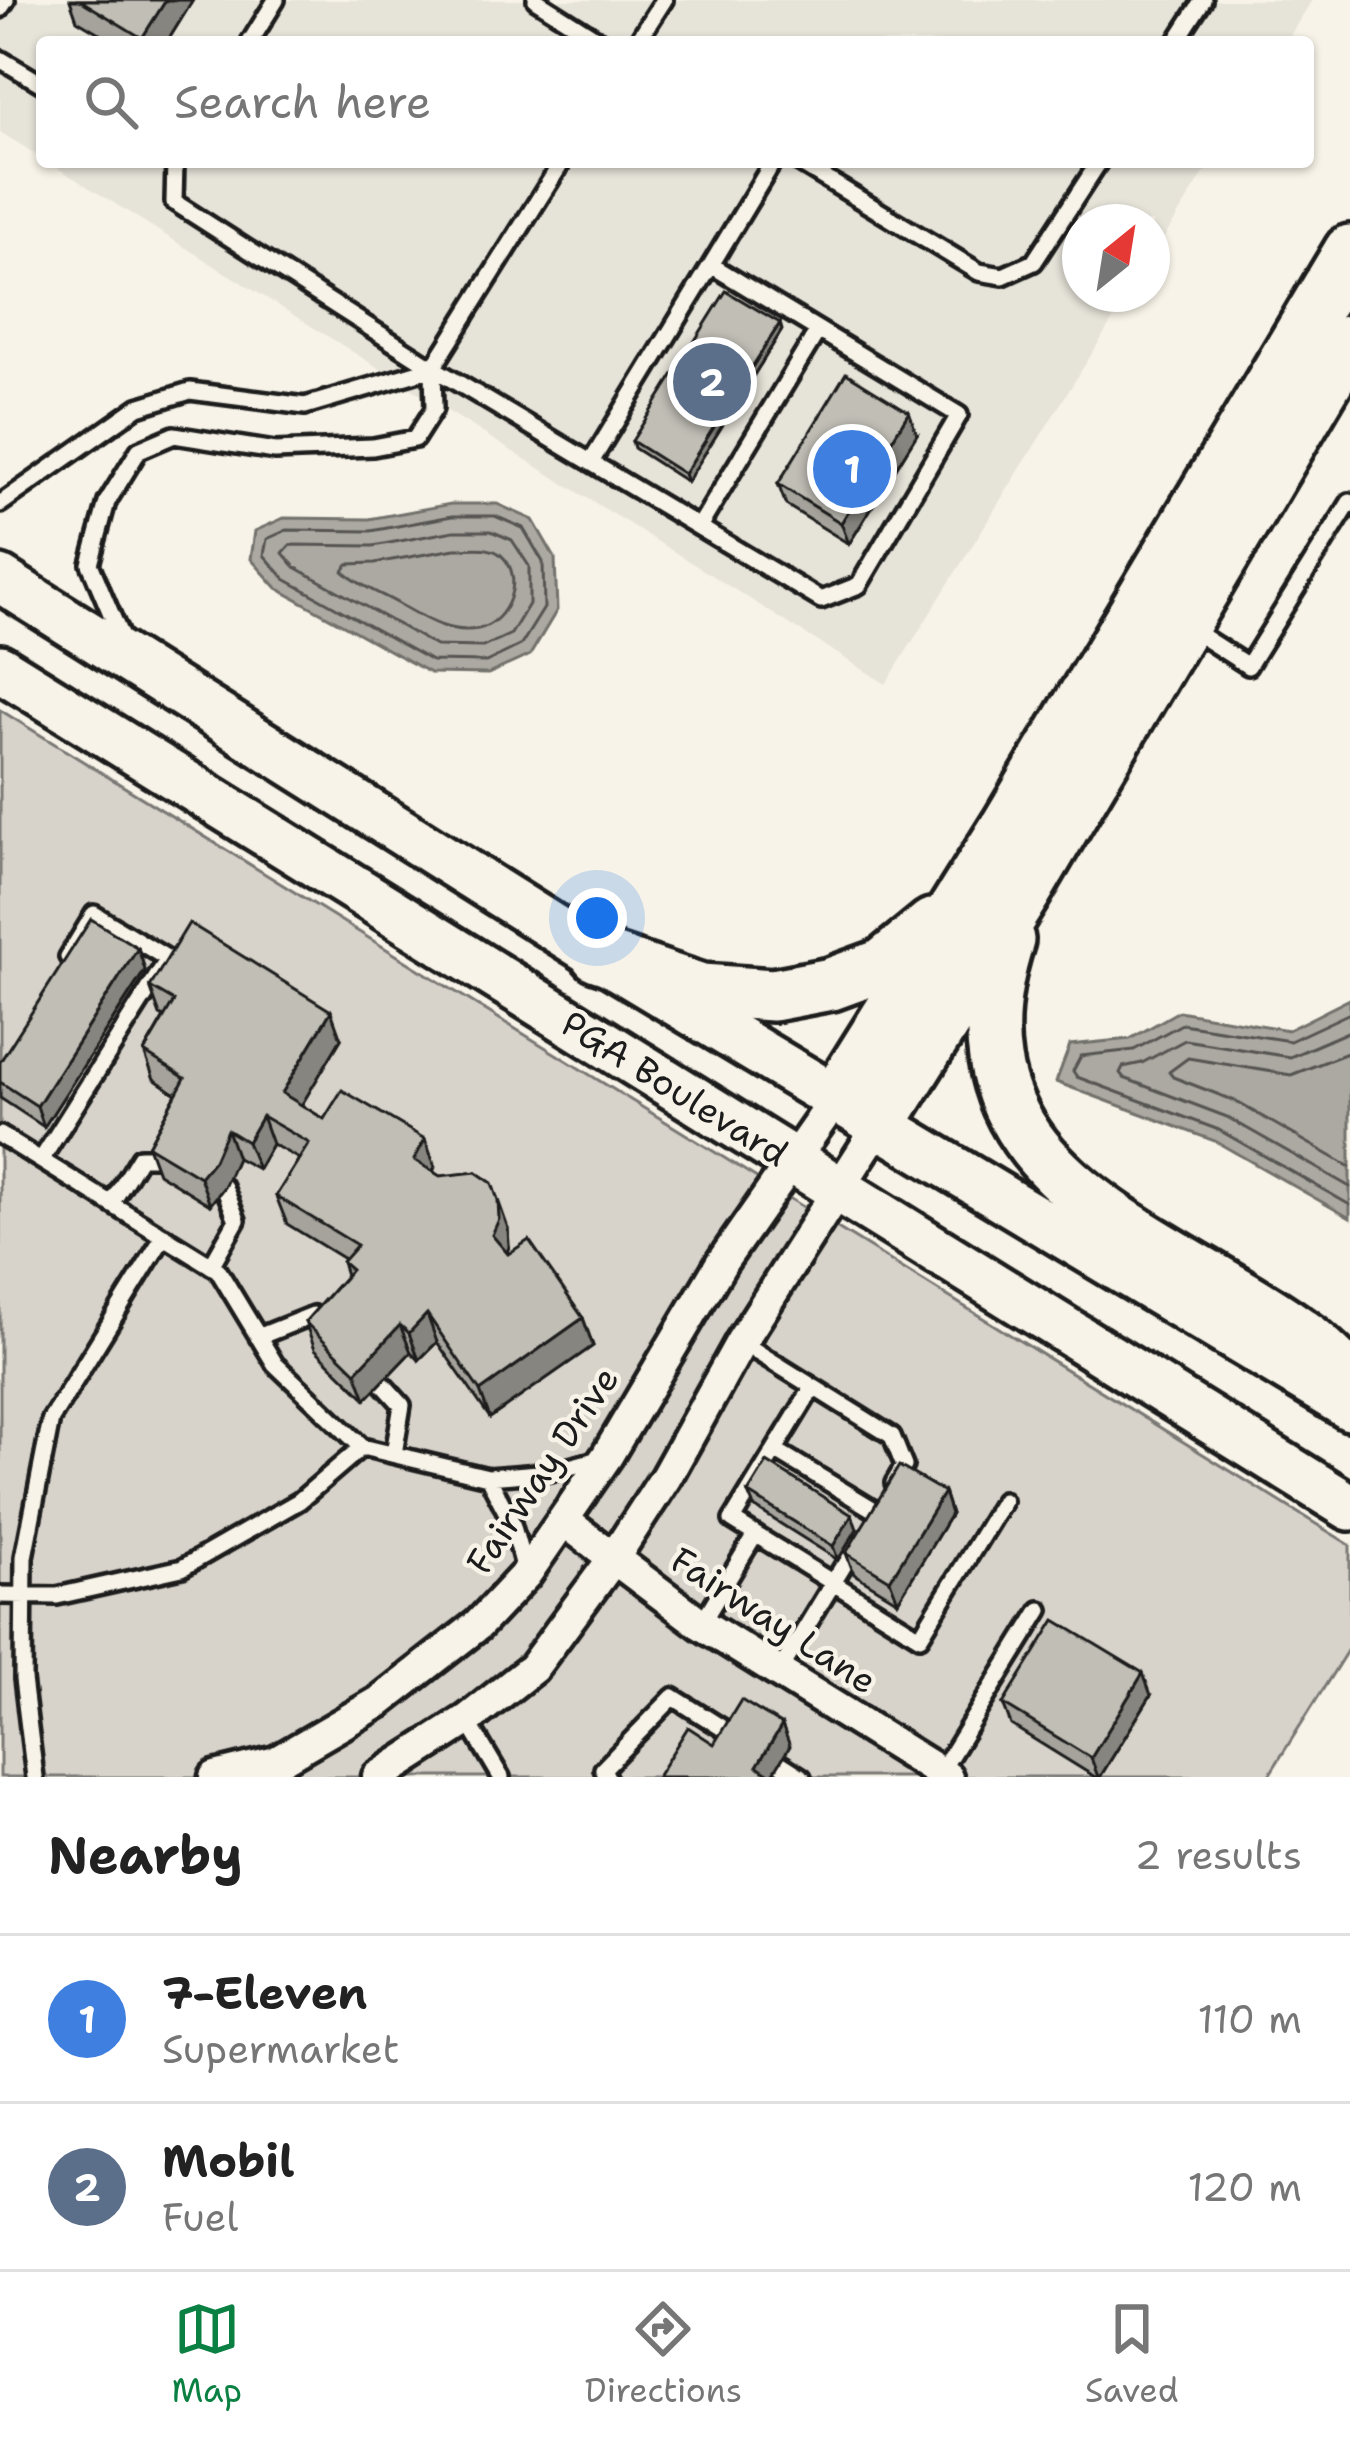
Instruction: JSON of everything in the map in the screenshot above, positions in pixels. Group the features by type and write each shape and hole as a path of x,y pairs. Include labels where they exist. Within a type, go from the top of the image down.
{"highway":[{"path":"835,1100 1007,826 1350,251"},
{"path":"878,1127 1346,357"},
{"path":"1025,892 996,988 994,1030 1006,1092 1036,1151 1084,1199 1310,1341 1350,1378"},
{"path":"597,955 701,990 772,995 831,984 884,964 951,909"}],"main road":[{"name":"PGA Boulevard","path":"0,579 597,955 1350,1407"},
{"name":"PGA Boulevard","path":"0,668 1350,1507"}],"street":[{"name":"Fairway Drive","path":"215,1777 276,1762 379,1702 478,1625 526,1574 607,1456 722,1262 835,1100"},
{"path":"378,1777 467,1720 533,1668 666,1477 741,1342 878,1127"},
{"name":"Fairway Lane","path":"563,1520 701,1624 942,1775"}],"lane":[{"path":"0,9 6,0"},
{"path":"254,36 276,0"},
{"path":"536,0 593,36"},
{"path":"642,36 664,0"},
{"path":"1180,36 1203,0"},
{"path":"0,59 36,80"},
{"path":"173,168 174,202 433,368 820,600 859,585 958,415 711,265"},
{"path":"131,661 90,564 107,502 139,450 174,435 275,451 373,447 415,439 434,409 433,368 558,168"},
{"path":"591,462 769,168"},
{"path":"808,168 979,272 1003,276 1034,262 1095,168"},
{"path":"699,527 818,330"},
{"path":"0,504 138,407 172,396 190,391 305,406 433,368"},
{"path":"1181,623 1248,666 1350,502"},
{"path":"41,1160 168,959 94,914 59,971"},
{"path":"0,1135 218,1270 275,1364 362,1448 488,1477 551,1472 607,1456"},
{"path":"112,1204 140,1157 167,1157"},
{"path":"211,1265 237,1220 224,1187"},
{"path":"35,1777 23,1679 23,1557 51,1420 164,1237"},
{"path":"258,1337 313,1316 330,1332"},
{"path":"741,1342 892,1436 904,1466 779,1672"},
{"path":"382,1383 402,1405 394,1454"},
{"path":"813,1388 732,1520 920,1637 1003,1501"},
{"path":"0,1595 57,1596 182,1568 299,1501 362,1448"},
{"path":"775,1450 876,1511"},
{"path":"488,1477 512,1523 526,1574"},
{"path":"701,1624 755,1535"},
{"path":"942,1775 1040,1610"},
{"path":"607,1777 603,1768 673,1697 738,1738"},
{"path":"467,1720 501,1777"},
{"path":"780,1763 802,1777"}],"shaded area":[{"path":"0,0 1312,0 1290,36 36,36 36,154 0,132"},
{"path":"58,168 1207,168 1170,228 1170,204 1062,204 1062,312 1118,312 886,684"},
{"path":"0,710 1350,1545 1350,1646 1268,1777 0,1777"}],"water":[{"path":"451,504 497,504 533,520 555,558 557,610 530,655 488,674 430,673 277,588 251,559 255,531 284,518 369,519"},
{"path":"1350,999 1350,1218 1215,1141 1056,1082 1070,1045 1130,1039 1179,1011 1288,1030"}],"building":[{"path":"80,0 166,0 143,36"},
{"path":"726,291 780,323 684,474 632,441"},
{"path":"846,373 909,412 841,523 778,484"},
{"path":"91,919 138,948 37,1106 0,1082 0,1062"},
{"path":"189,923 331,1011 282,1093 324,1119 342,1090 425,1139 414,1160 440,1176 476,1172 492,1183 499,1219 492,1235 508,1254 529,1240 583,1318 480,1391 427,1314 409,1333 400,1325 356,1372 305,1322 351,1270 342,1262 357,1245 276,1196 309,1143 262,1116 247,1142 227,1130 214,1160 200,1177 148,1146 185,1078 144,1052 174,1001 150,987"},
{"path":"767,1462 852,1515 833,1546 748,1493"},
{"path":"899,1466 944,1492 890,1580 846,1553"},
{"path":"1055,1620 1143,1673 1091,1758 1003,1704"},
{"path":"741,1700 782,1725 757,1766 774,1777 657,1777 688,1727 714,1744"}],"place":[{"name":"Mobil","path":"712,382"},
{"name":"7-Eleven","path":"852,469"}]}
